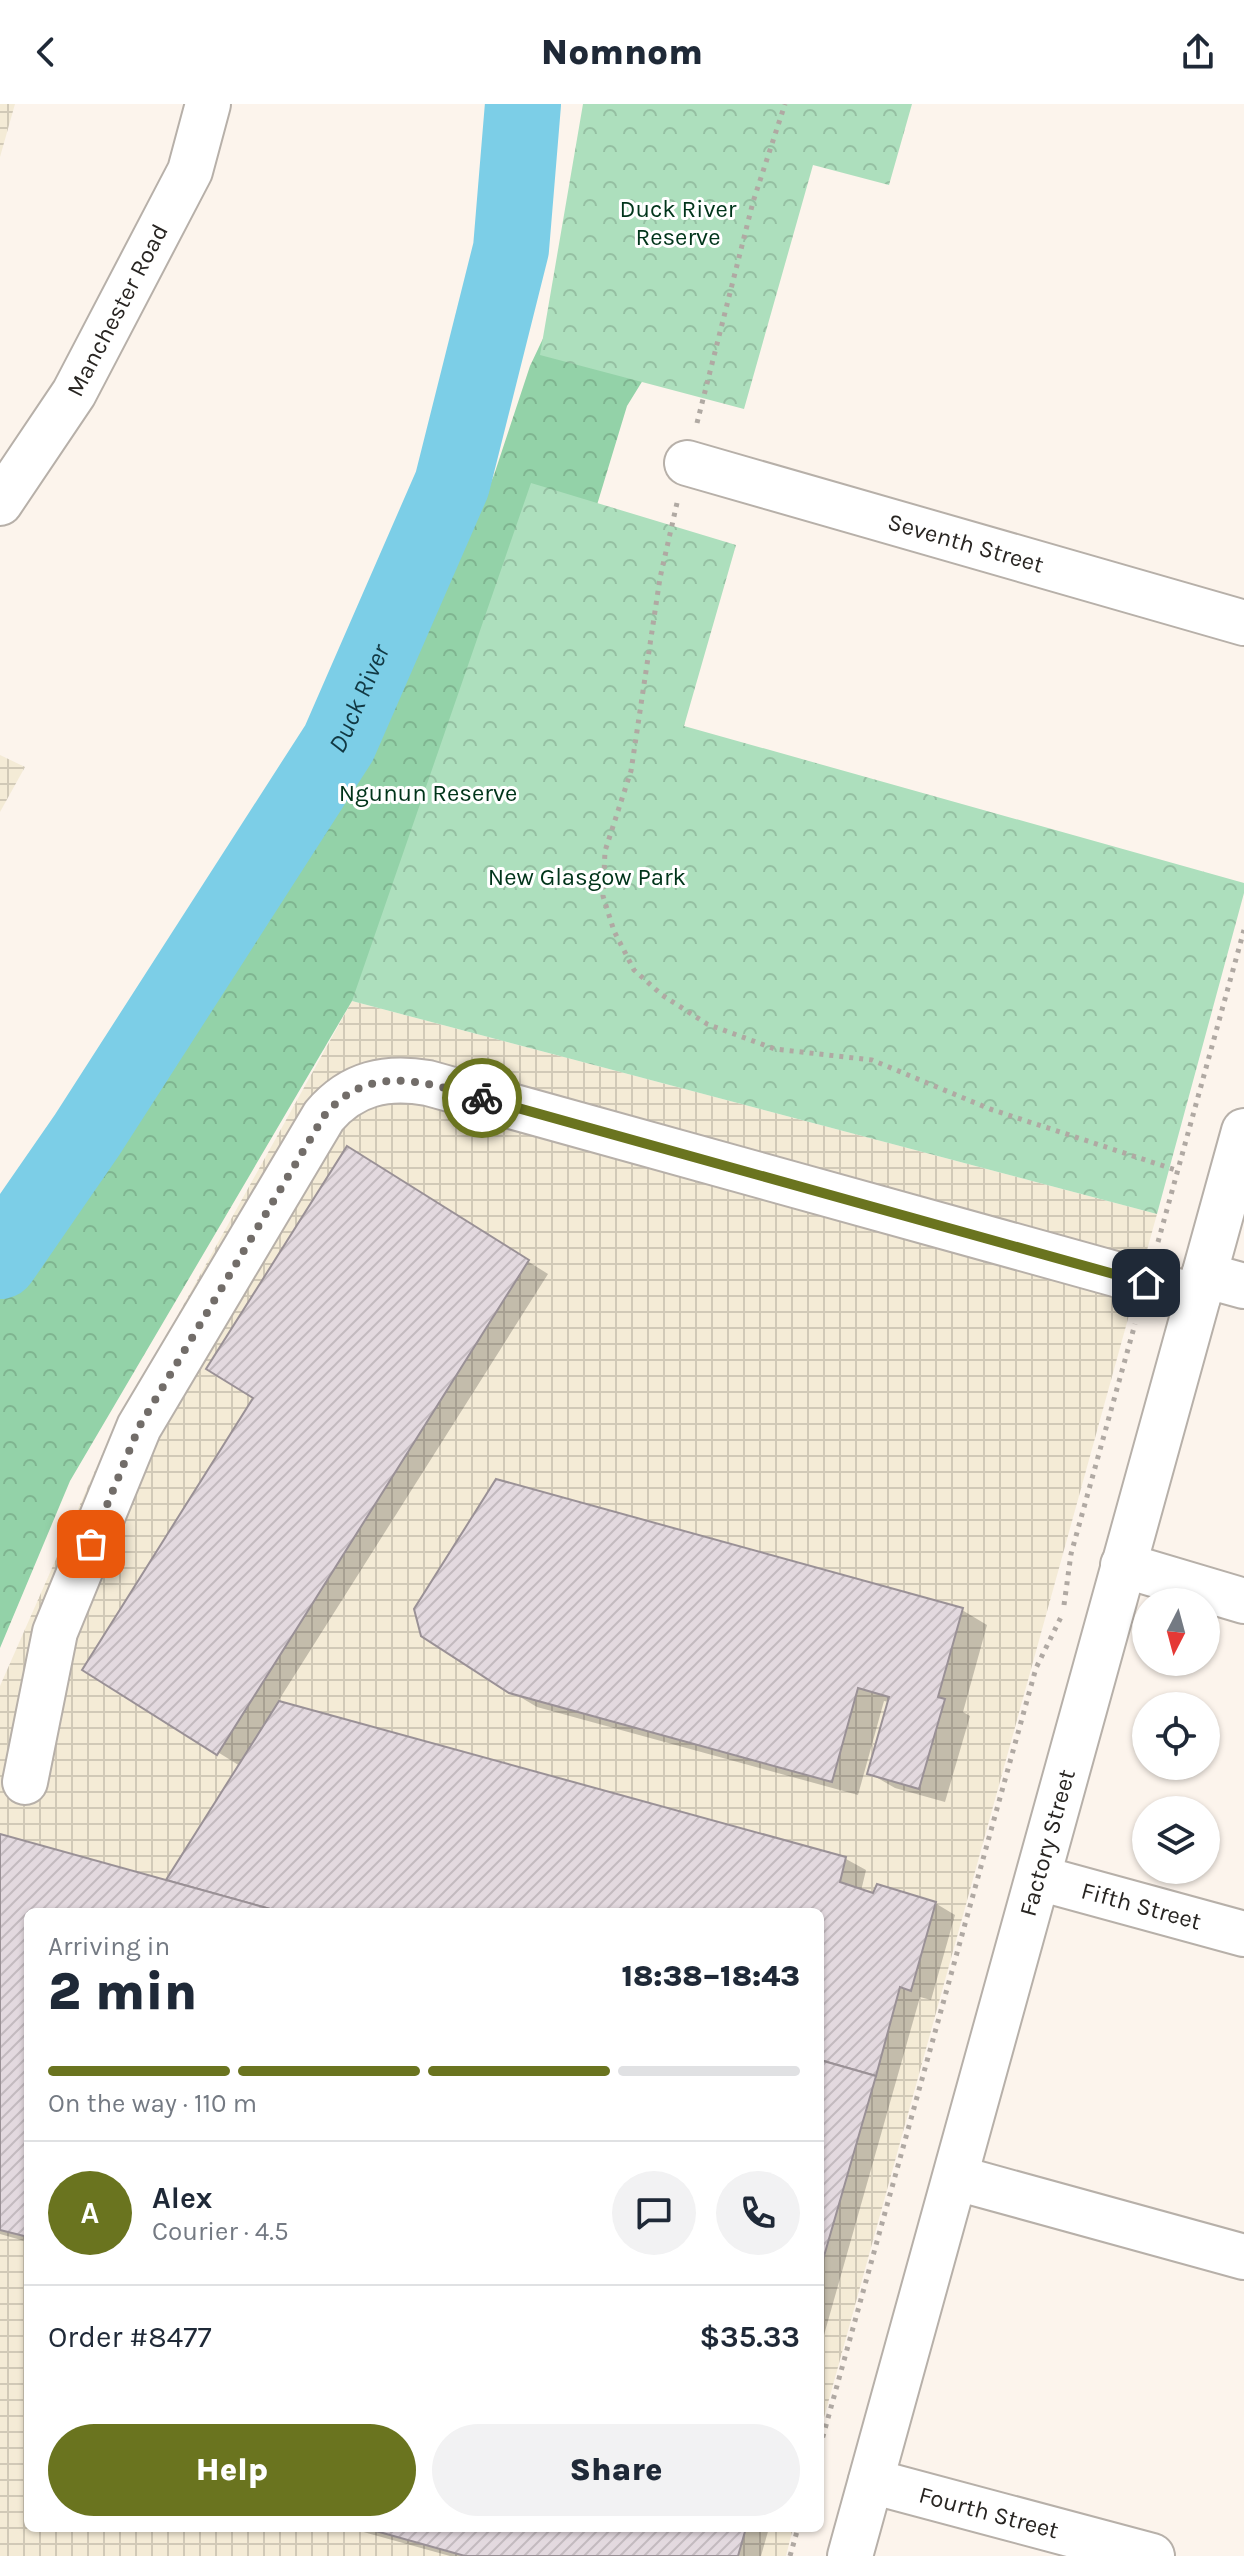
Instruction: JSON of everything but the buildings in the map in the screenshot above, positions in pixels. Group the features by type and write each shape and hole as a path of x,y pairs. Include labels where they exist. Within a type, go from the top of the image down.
{"street":[{"name":"Manchester Road","path":"0,503 74,393 183,185 190,171 208,104"},
{"name":"Seventh Street","path":"687,463 1244,623"},
{"path":"25,1782 55,1632 139,1427 324,1116 338,1099 358,1089 404,1079 428,1083 1146,1283 1215,1286"},
{"name":"Factory Street","path":"850,2556 957,2178 1123,1565 1215,1286 1229,1187 1244,1131"},
{"path":"1123,1565 1244,1601"},
{"name":"Fifth Street","path":"1039,1878 1244,1934"},
{"path":"957,2178 1244,2257"},
{"name":"Fourth Street","path":"871,2481 1152,2556"}],"path":[{"path":"785,104 753,202 660,578 631,771 605,851 603,896 614,931 634,970 662,995 707,1024 775,1049 872,1060 990,1109 1229,1187"},
{"path":"824,2433 1036,1668 1063,1612 1071,1554 1244,930"},
{"path":"790,2556 797,2532"}],"shaded area":[{"path":"0,104 15,104 0,157"},
{"path":"0,755 25,767 0,812"},
{"path":"352,1001 1157,1214 824,2418 824,1908 24,1908 24,2532 792,2532 786,2556 0,2556 0,1686 108,1441"}],"green space":[{"name":"Duck River Reserve","path":"583,104 912,104 889,185 813,165 744,409 540,355"},
{"name":"Ngunun Reserve","path":"654,104 730,239 627,406 495,841 352,1001 70,1481 0,1648 0,1293 224,961 410,671 494,475 530,366"},
{"name":"New Glasgow Park","path":"531,483 736,545 684,726 1244,883 1244,893 1157,1214 352,1001"}],"waterway":[{"name":"Duck River","path":"0,1261 87,1135 339,743 452,484 511,249 523,104"}],"way so far":[{"path":"91,1544 139,1427 324,1116 338,1099 379,1082 404,1079 482,1098"}],"route":[{"path":"482,1098 1146,1283"}]}
